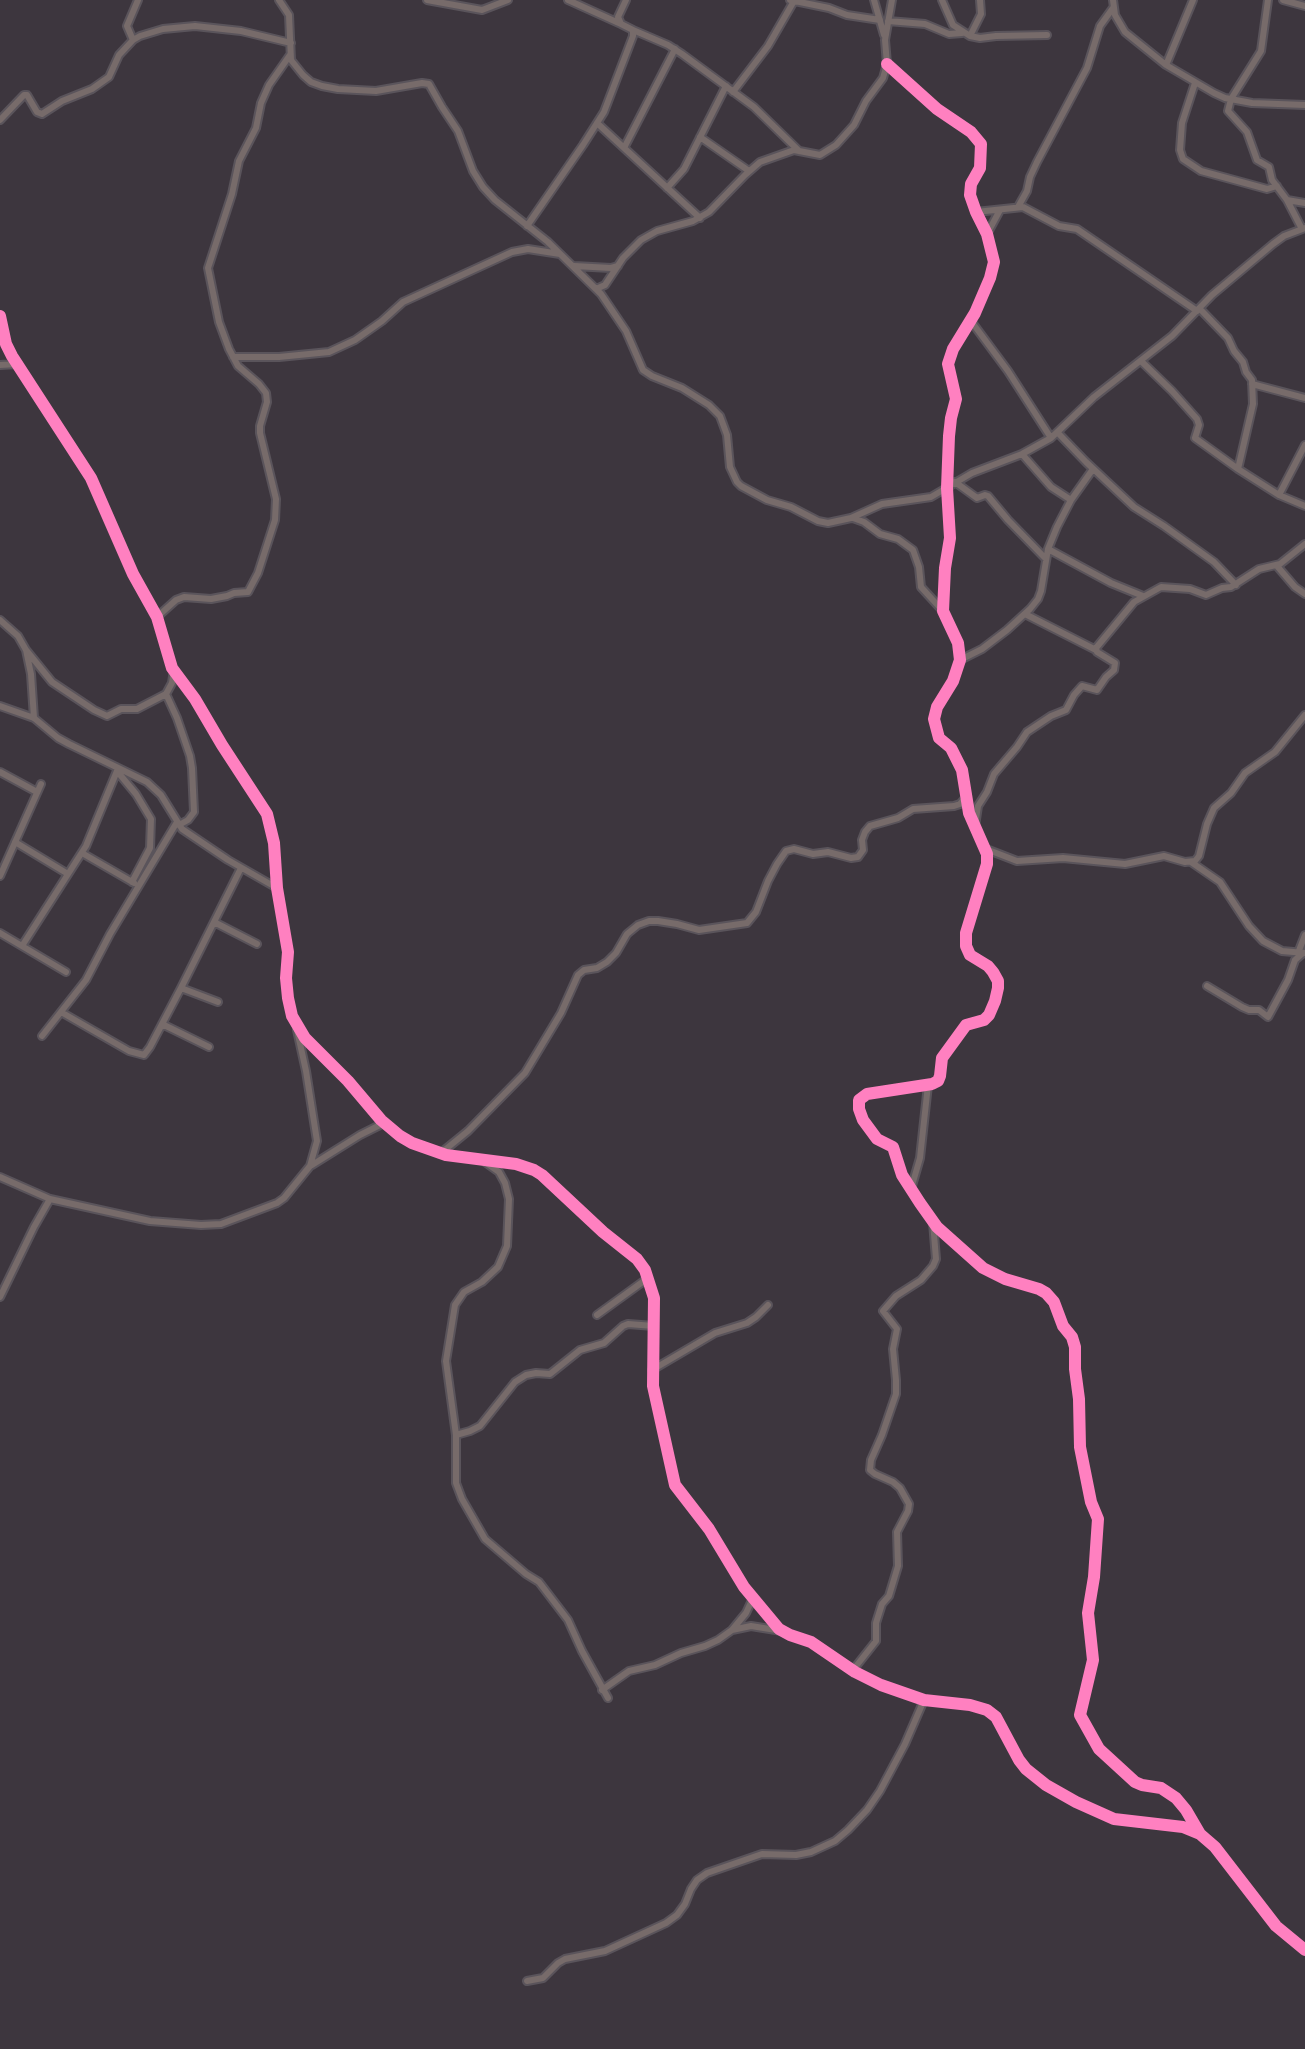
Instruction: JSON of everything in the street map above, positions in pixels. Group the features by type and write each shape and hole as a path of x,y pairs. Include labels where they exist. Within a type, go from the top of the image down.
{"street":[{"path":"133,40 127,26 138,0"},
{"path":"157,617 184,597 211,599 248,592 258,573 275,520 276,499 260,433 266,393 233,357 219,322 208,268 238,165 256,128 261,103 269,85 290,55 289,15 279,0"},
{"path":"427,0 482,10 508,0"},
{"path":"568,0 675,49 771,122 799,151"},
{"path":"621,24 618,17 626,0"},
{"path":"733,92 768,46 792,0 847,15 880,20"},
{"path":"600,290 630,251 649,235 700,218 716,206 749,171 769,158 789,150 820,155 836,145 854,125 863,105 883,78 887,64 885,40 874,0"},
{"path":"885,40 892,0"},
{"path":"942,0 953,25 970,36 1047,35"},
{"path":"970,36 981,14 980,0"},
{"path":"1166,65 1193,0"},
{"path":"290,55 311,82 330,88 376,91 429,84 458,131 473,171 483,187 600,290 626,331 643,370 682,388 720,416 727,435 730,467 737,482 767,500 828,523 851,518 875,506 931,497 955,482 1022,454 1051,438 1094,397 1172,336 1212,295 1273,244 1304,228 1272,180 1269,167 1256,158 1247,132 1228,111 1231,99 1261,51 1268,0"},
{"path":"1283,0 1305,6"},
{"path":"1113,4 1125,32 1166,65 1219,96 1252,103 1305,105"},
{"path":"1018,207 1024,199 1037,162 1087,68 1100,26 1113,4"},
{"path":"888,21 925,24 952,34 962,33"},
{"path":"0,120 24,95 42,114 98,85 109,77 119,55 133,40 163,29 195,26 248,32 291,43"},
{"path":"527,226 604,112 633,30"},
{"path":"624,148 675,49"},
{"path":"887,64 937,109 971,132 981,144 980,168 970,189 993,255 993,268 971,321 953,349 948,364 956,399 950,424 947,488 950,538 943,611"},
{"path":"285,65 295,65"},
{"path":"883,78 896,72"},
{"path":"740,83 740,97"},
{"path":"1195,83 1182,123 1180,150 1183,159 1201,171 1267,189 1277,186"},
{"path":"667,188 684,169 726,86"},
{"path":"597,123 700,218"},
{"path":"700,137 749,171"},
{"path":"1024,199 1027,209"},
{"path":"1287,200 1305,203"},
{"path":"976,212 1018,207 1059,226 1082,232 1198,310 1228,338 1245,365 1252,384 1253,404 1238,469"},
{"path":"987,234 1000,210"},
{"path":"233,357 329,352 355,340 399,304 512,252 528,249 560,254"},
{"path":"572,266 618,266"},
{"path":"0,316 6,344 17,364 91,478 133,574 157,617 174,670 267,814 274,843 277,888 288,952 288,998 297,1027 384,1123 412,1143 441,1153 516,1164 542,1175 634,1256 645,1270 654,1298 652,1370 655,1403 675,1485 709,1529 744,1587 782,1631"},
{"path":"971,321 1051,438"},
{"path":"1141,361 1197,419 1199,425 1195,438 1279,495 1305,506"},
{"path":"0,365 17,364"},
{"path":"1252,384 1305,398"},
{"path":"1058,433 1134,507 1218,565 1236,585"},
{"path":"1279,495 1305,445"},
{"path":"1022,454 1051,487 1071,500"},
{"path":"960,660 982,649 1025,614 1038,599 1048,549 1071,500 1093,469"},
{"path":"955,482 977,498 988,496 1046,559"},
{"path":"851,518 864,522 880,534 898,539 913,550 921,587 943,611 958,643 960,660 953,681 937,707 935,725 939,738 951,748 959,763 964,776 968,810 988,858 965,939 970,955 988,966 998,981 995,1001 984,1020 970,1023 963,1029 942,1058 938,1081 867,1094 859,1100 863,1120 877,1139 893,1147 899,1168 933,1222 983,1268 1046,1293 1072,1337 1079,1399 1080,1447 1091,1502 1098,1519 1088,1613 1093,1660 1080,1715 1103,1753 1135,1782 1161,1788 1176,1798 1200,1834"},
{"path":"1096,650 1127,610 1143,596 1161,587 1190,589 1206,595 1231,587 1259,569 1277,566 1305,544"},
{"path":"1048,549 1111,583 1143,596"},
{"path":"1277,566 1305,594"},
{"path":"975,826 978,806 997,769 1027,732 1066,710 1082,686 1098,689 1114,670 1115,663 1096,650 1025,614"},
{"path":"0,620 18,636 52,682 102,715 107,716 121,709 137,709 166,694 174,670"},
{"path":"26,650 34,718"},
{"path":"42,1036 86,980 110,934 178,824 188,820 194,812 190,756 166,694"},
{"path":"0,706 34,718 58,738 147,782 189,834 277,888"},
{"path":"1191,862 1199,856 1214,808 1245,773 1275,752 1305,715"},
{"path":"22,946 86,846 117,771 151,819 150,848 132,882"},
{"path":"0,772 39,788 0,876"},
{"path":"441,1153 468,1131 525,1073 561,1013 578,975 607,962 627,934 638,925 658,921 699,930 747,923 756,912 768,881 786,851 794,849 813,854 828,852 858,857 863,850 865,832 870,826 898,818 913,809 954,806 967,797 985,794"},
{"path":"15,842 68,874"},
{"path":"986,849 1017,861 1063,858 1120,864 1164,856 1191,862 1220,882 1249,926 1263,941 1275,949 1302,953"},
{"path":"82,853 140,888"},
{"path":"988,858 998,855"},
{"path":"61,1012 129,1051 144,1055 241,868"},
{"path":"214,922 257,944"},
{"path":"0,933 66,972"},
{"path":"1207,986 1242,1007 1259,1010 1268,1017 1295,960 1302,953 1305,935"},
{"path":"181,988 218,1002"},
{"path":"162,1024 209,1047"},
{"path":"0,1177 50,1199 150,1221 221,1224 277,1203 310,1166 315,1153 316,1134 297,1027"},
{"path":"911,1189 920,1158 928,1085"},
{"path":"310,1166 384,1123"},
{"path":"482,1160 499,1172 505,1183 509,1199 507,1246 498,1267 482,1282 464,1292 455,1305 446,1361 456,1435 456,1483 485,1539 539,1582 562,1611 608,1698"},
{"path":"0,1297 50,1199"},
{"path":"853,1670 876,1641 875,1626 898,1566 897,1532 909,1504 907,1497 893,1482 870,1470 896,1394 893,1349 897,1329 883,1311 896,1296 921,1280 933,1266 936,1259 933,1222"},
{"path":"597,1315 648,1278"},
{"path":"652,1370 715,1333 747,1323 768,1305"},
{"path":"456,1435 480,1426 515,1382 526,1375 550,1374 580,1350 604,1343 628,1324 654,1326"},
{"path":"732,1630 753,1598"},
{"path":"602,1690 629,1671 655,1665 705,1646 732,1630 751,1626 782,1631 811,1642 881,1685 924,1700 987,1710 996,1717 1026,1769 1076,1802 1114,1819 1183,1827 1200,1834 1215,1847 1275,1925 1305,1950"},
{"path":"527,1981 543,1978 565,1959 605,1951 666,1923 677,1915 697,1880 707,1873 762,1854 796,1855 835,1841 867,1810 880,1791 924,1700"}],"cycle path":[{"path":"887,64 937,109 971,132 981,144 980,168 971,184 970,195 987,234 994,262 975,313 953,349 948,364 956,399 949,436 947,488 950,538 943,611 958,643 960,660 934,719 939,738 951,748 962,770 969,813 987,854 987,864 966,933 966,946 970,955 993,972 998,988 989,1015 984,1020 966,1025 942,1058 938,1081 867,1094 859,1100 859,1109 877,1139 893,1147 902,1175 937,1227 983,1268 1046,1293 1072,1337 1079,1399 1080,1447 1091,1502 1098,1519 1088,1613 1093,1660 1080,1715 1099,1749 1135,1782 1161,1788 1176,1798 1200,1834"},
{"path":"0,316 12,356 91,478 133,574 157,617 172,668 267,814 274,843 277,888 288,952 288,998 292,1016 305,1038 381,1120 400,1136 446,1155 516,1164 534,1170 637,1259 645,1270 654,1298 653,1386 675,1485 709,1529 744,1587 779,1629 811,1642 855,1672 881,1685 924,1700 987,1710 996,1717 1026,1769 1076,1802 1114,1819 1183,1827 1200,1834 1215,1847 1276,1926 1305,1950"}]}
